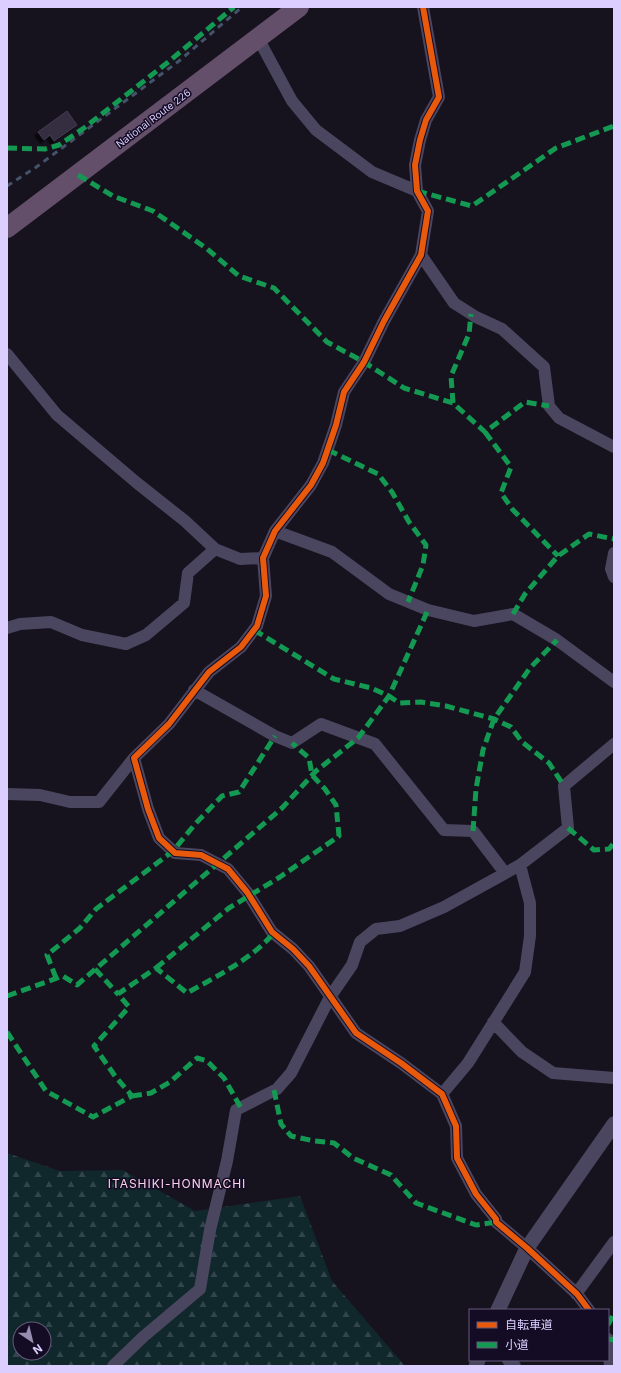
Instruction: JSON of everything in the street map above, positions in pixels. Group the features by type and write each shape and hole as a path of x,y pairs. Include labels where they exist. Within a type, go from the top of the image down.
{"highway":[{"name":"National Route 226","path":"7,228 299,7"}],"street":[{"path":"7,794 40,795 70,802 99,802 134,758 169,724 209,672 241,647 257,626 266,596 263,558 275,531 311,485 323,463 336,425 344,392 364,362 384,321 421,255 428,211 417,191 415,165 426,120 440,97 423,7"},
{"path":"258,38 292,101 316,130 372,172 417,191"},
{"path":"421,255 454,303 476,317 502,329 544,367 549,406 559,418 614,447"},
{"path":"7,354 57,415 137,483 185,521 215,549 240,559 263,558"},
{"path":"275,531 332,552 389,594 428,610 474,621 513,614 557,640 614,679"},
{"path":"7,628 20,624 51,622 82,635 126,644 146,635 184,603 188,573 215,549"},
{"path":"614,553 611,569 614,577"},
{"path":"194,690 275,736 292,743 321,724 375,744 444,830 473,831 505,873"},
{"path":"114,1366 143,1337 200,1289 210,1230 228,1161 236,1110 277,1089 291,1072 330,997 352,965 360,942 376,929 400,926 444,907 520,865 568,828 564,786 614,744"},
{"path":"134,758 148,809 160,838 175,853 201,855 228,869 247,892 272,932 293,949 309,966 356,1033 401,1063 442,1094 456,1126 457,1158 473,1188 496,1219 496,1222 527,1248 576,1294 588,1309"},
{"path":"442,1094 468,1063 525,972 530,936 530,903 520,865"},
{"path":"493,1022 522,1052 553,1073 614,1078"},
{"path":"498,1309 527,1248 614,1124"},
{"path":"576,1294 614,1242"},
{"path":"609,1352 610,1366"}],"green space":[{"path":"7,1153 60,1171 123,1170 195,1211 300,1196 332,1281 405,1366 7,1366"}],"building":[{"path":"67,111 77,125 54,141 50,135 44,140 38,132"}],"railway":[{"path":"7,186 35,168 179,61 242,7"}],"marked path":[{"path":"7,148 45,149 59,145 84,128 167,63 234,7"},
{"path":"417,191 472,206 556,148 614,126"},
{"path":"78,175 113,196 153,211 206,248 239,276 274,288 327,342 364,362 404,388 453,403 485,432 525,402 549,406"},
{"path":"453,403 451,376 469,334 471,314"},
{"path":"485,432 511,467 501,493 513,510 558,556"},
{"path":"328,450 378,474 392,492 409,522 426,545 423,565 408,602"},
{"path":"513,614 525,594 558,556 589,534 614,539"},
{"path":"7,996 63,976 77,985 282,808 316,771 358,738 389,696 428,610"},
{"path":"254,630 334,679 371,688 389,696 399,703 421,702 446,706 494,719 511,727 522,742 549,763 564,786"},
{"path":"473,831 476,789 483,750 494,719 530,668 557,640"},
{"path":"56,978 47,955 80,928 96,909 173,851 196,823 222,796 239,792 275,736"},
{"path":"156,968 229,908 280,877 339,836 336,805 325,789 312,775 309,758 292,743"},
{"path":"568,828 594,850 609,849 614,843"},
{"path":"7,1032 46,1091 93,1117 132,1096 115,1076 94,1046 129,1007 118,994 156,968 187,993 244,960 273,934"},
{"path":"95,969 118,994"},
{"path":"132,1096 151,1093 170,1082 197,1058 207,1061 224,1078 241,1108"},
{"path":"274,1090 281,1124 291,1136 314,1141 334,1143 353,1158 391,1175 416,1203 476,1225 496,1222"},
{"path":"609,1323 614,1313"},
{"path":"609,1339 614,1340"}],"cycle path":[{"path":"423,7 439,97 426,120 415,165 417,191 428,211 421,255 384,321 364,362 344,392 336,425 323,463 311,485 275,531 263,558 266,596 257,626 241,647 209,672 169,724 134,758 148,809 159,838 175,853 201,855 228,869 247,892 272,932 293,949 309,966 356,1033 401,1063 442,1094 456,1126 457,1158 476,1194 496,1219 496,1222 577,1294 588,1309"}],"district":[{"name":"ITASHIKI-HONMACHI","path":"177,1184"}]}
